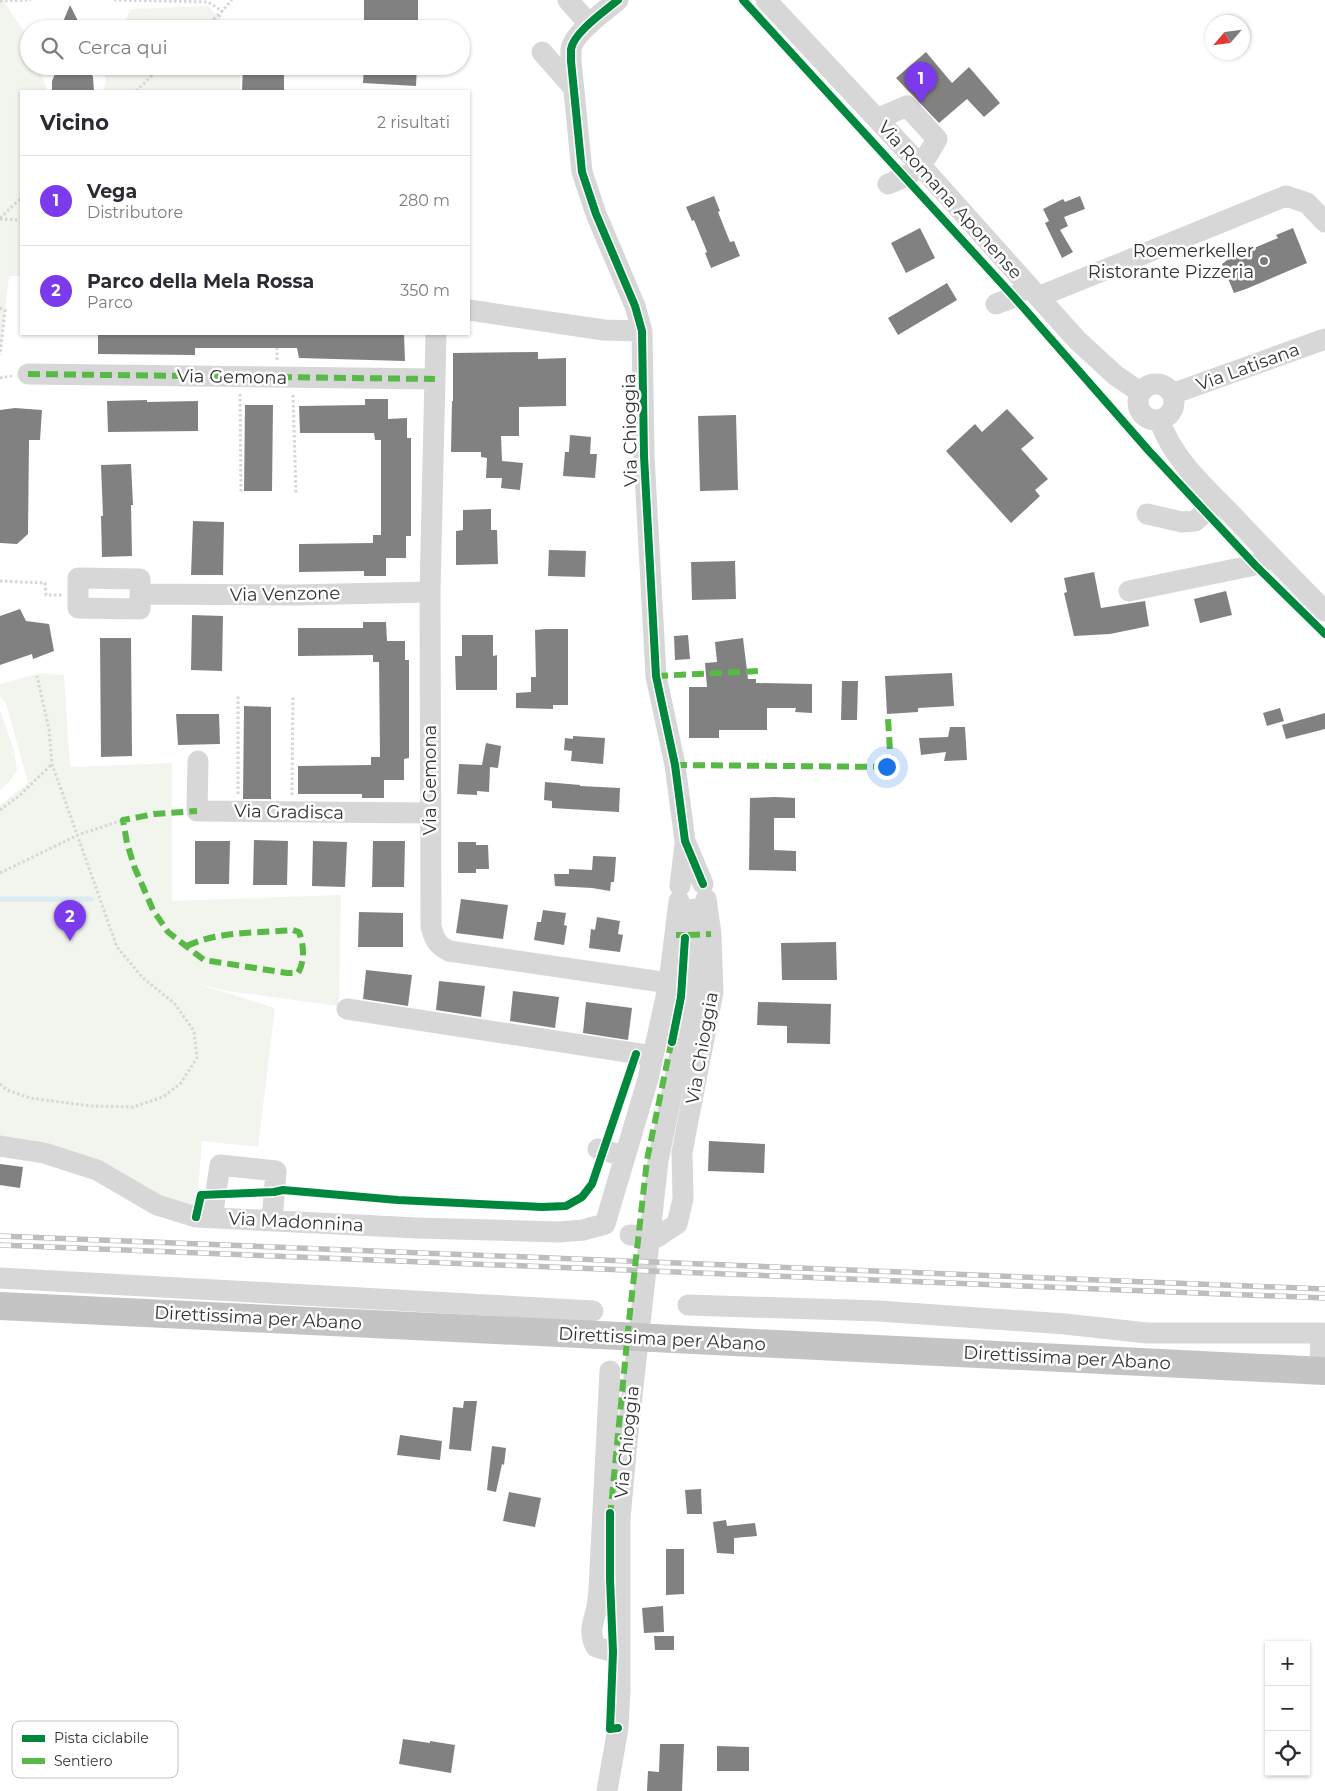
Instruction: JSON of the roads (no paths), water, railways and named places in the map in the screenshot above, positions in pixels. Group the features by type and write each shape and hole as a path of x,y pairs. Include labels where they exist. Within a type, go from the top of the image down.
{"highway":[{"name":"Direttissima per Abano","path":"0,1306 1323,1370"}],"street":[{"path":"568,0 590,24"},
{"name":"Via Chioggia","path":"607,1791 618,1728 620,1518 626,1451 658,1161 692,994 695,934 675,765 656,676 644,456 642,332 634,306 596,214 582,172 573,86 571,48 576,39 590,24 618,0"},
{"name":"Via Romana Aponense","path":"766,0 921,166 1077,340 1115,375 1140,392"},
{"path":"542,52 573,86"},
{"path":"877,119 907,106 937,139 921,166 906,177 888,184"},
{"path":"996,304 1286,196 1307,203 1325,222"},
{"path":"470,310 604,330 642,332"},
{"name":"Via Gemona","path":"436,335 430,592 431,926 434,938 440,946 454,952 669,983"},
{"name":"Via Latisana","path":"1172,394 1325,339"},
{"name":"Via Gemona","path":"28,374 435,379"},
{"path":"1152,384 1166,387 1172,394 1174,406 1171,412 1159,420 1152,420 1146,417 1138,406 1140,392 1152,384"},
{"path":"1159,420 1169,445 1179,460 1325,611"},
{"path":"1147,514 1182,522 1195,522 1218,501"},
{"path":"1130,591 1255,565 1272,557"},
{"path":"140,579 140,594 140,609 78,594 140,579"},
{"name":"Via Venzone","path":"140,594 285,595 430,592"},
{"name":"Via Gradisca","path":"198,761 197,811 430,813"},
{"path":"605,1224 648,1079 669,983 692,896"},
{"name":"Via Chioggia","path":"605,1224 613,1232 657,1237 677,1224 683,1200 682,1152 713,992 711,934 692,896"},
{"path":"347,1009 653,1056"},
{"name":"Via Madonnina","path":"0,1146 44,1153 97,1170 157,1205 196,1217 559,1232 583,1230 605,1224"},
{"path":"598,1149 625,1156"},
{"path":"212,1218 220,1166 276,1171 272,1221"},
{"path":"0,1278 593,1311"},
{"path":"688,1305 879,1311 1065,1324 1147,1333 1321,1333 1323,1370"},
{"name":"Via Chioggia","path":"610,1371 599,1590 597,1608 591,1628 592,1640 596,1648 613,1652 619,1649"}],"waterway":[{"path":"0,899 91,899"}],"railway":[{"path":"0,1236 1325,1289"},
{"path":"0,1245 1325,1298"}],"place":[{"name":"Vega","path":"921,103"},
{"name":"Roemerkeller Ristorante Pizzeria","path":"1264,261"},
{"name":"Parco della Mela Rossa","path":"70,941"}]}
